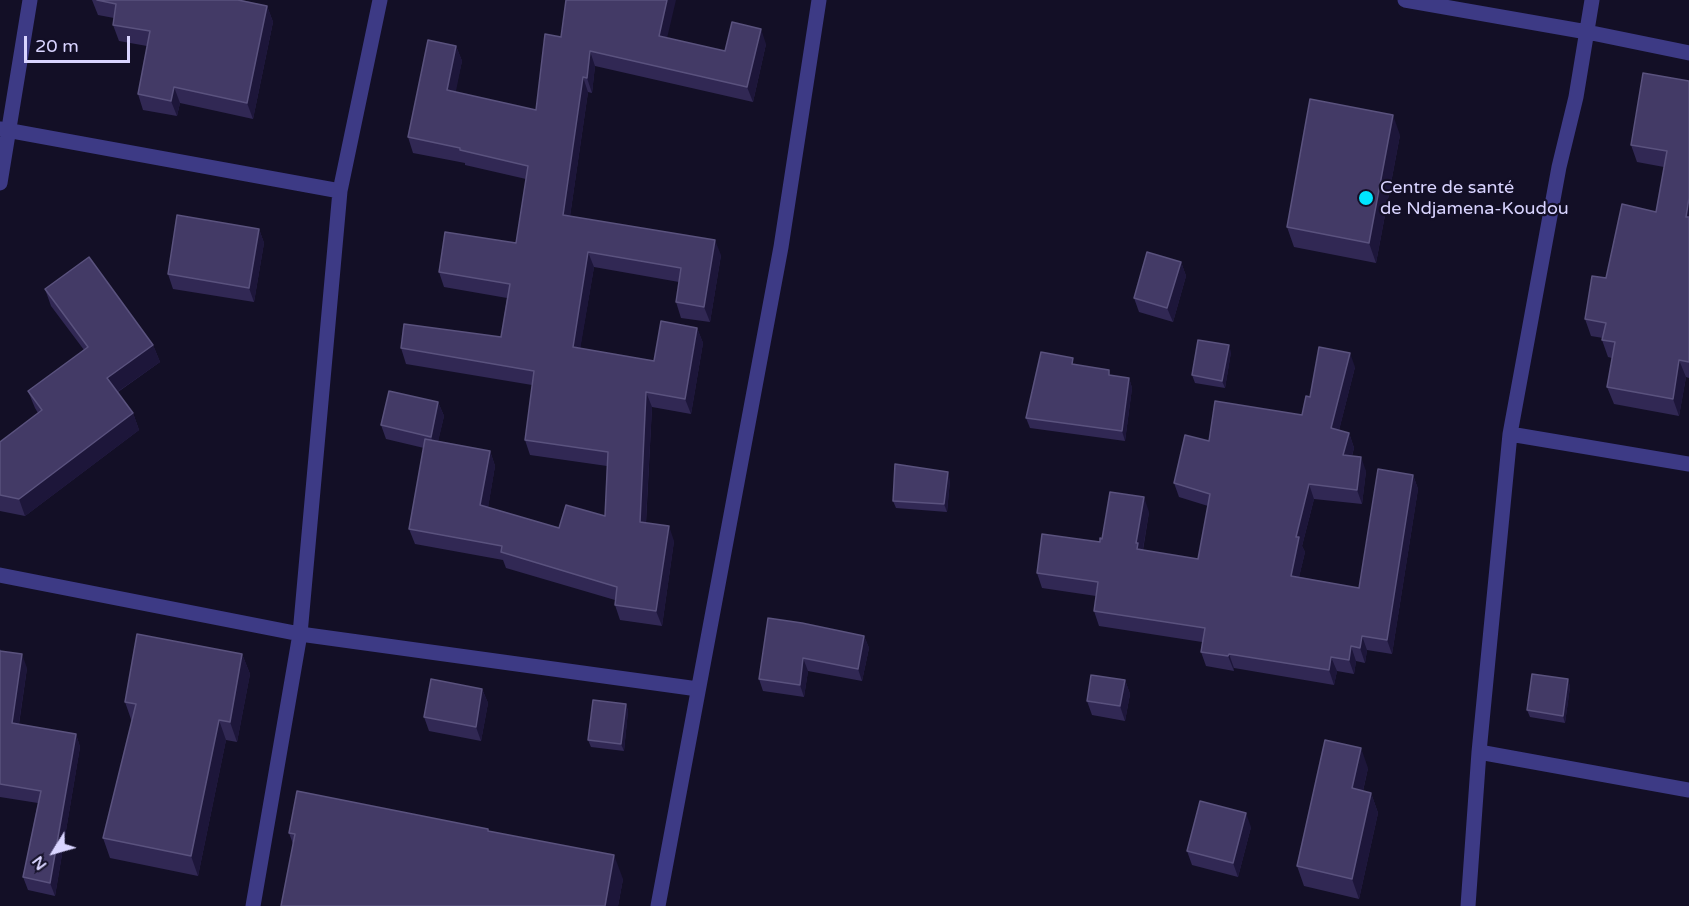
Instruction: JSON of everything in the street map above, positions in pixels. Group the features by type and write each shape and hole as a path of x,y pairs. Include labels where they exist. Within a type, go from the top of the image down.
{"street":[{"path":"0,183 5,130 30,0"},
{"path":"253,906 300,634 340,191 380,0"},
{"path":"658,906 782,246 819,0"},
{"path":"1405,0 1587,32 1689,53"},
{"path":"1468,906 1479,752 1510,434 1559,167 1576,98 1592,0"},
{"path":"5,130 340,191"},
{"path":"1510,434 1689,464"},
{"path":"0,575 300,634 698,689"},
{"path":"1479,752 1689,790"}],"building":[{"path":"97,0 238,0 267,6 247,103 174,87 171,101 138,94 150,31 113,25 116,4"},
{"path":"566,0 667,0 659,36 725,51 732,22 761,29 747,87 590,51 587,78 583,77 563,215 715,240 704,307 676,302 681,268 588,252 573,347 654,361 661,321 697,328 685,399 646,392 640,522 669,526 656,611 615,605 617,587 501,552 502,546 409,529 425,439 490,451 480,505 559,528 566,505 605,516 608,452 525,440 534,371 401,348 404,324 501,337 510,284 439,272 445,232 516,243 528,166 408,137 428,40 456,46 447,90 536,110 545,34 561,37"},
{"path":"1643,73 1689,81 1689,198 1686,217 1689,217 1689,362 1679,360 1673,399 1607,387 1615,342 1602,340 1606,323 1585,319 1592,276 1606,278 1622,204 1656,212 1667,151 1631,145"},
{"path":"1310,99 1393,115 1369,243 1287,227"},
{"path":"177,215 259,229 249,288 168,274"},
{"path":"1147,252 1181,262 1167,308 1134,298"},
{"path":"89,257 153,345 107,378 133,413 19,499 0,495 0,442 42,410 28,391 88,347 45,289"},
{"path":"1198,340 1229,345 1222,381 1192,375"},
{"path":"1319,347 1350,353 1331,428 1349,433 1343,455 1361,457 1357,490 1309,484 1296,537 1299,537 1291,576 1359,588 1378,469 1413,475 1387,640 1362,636 1360,648 1351,646 1349,660 1331,657 1329,670 1229,654 1228,656 1201,652 1205,628 1094,611 1098,582 1037,573 1042,534 1100,542 1110,492 1144,497 1137,549 1198,559 1210,494 1174,483 1185,435 1209,441 1215,401 1302,415 1306,396 1310,397"},
{"path":"1041,352 1073,358 1072,364 1109,370 1109,375 1129,378 1122,431 1026,418"},
{"path":"389,391 438,402 431,437 381,425"},
{"path":"895,464 948,472 944,504 893,501"},
{"path":"768,618 864,636 858,669 803,658 800,685 759,679"},
{"path":"137,634 242,654 230,722 219,720 191,856 103,838 136,704 125,702"},
{"path":"0,651 22,654 12,723 76,734 50,883 23,877 41,791 0,784"},
{"path":"1532,674 1568,679 1563,716 1527,710"},
{"path":"1091,675 1125,680 1120,706 1087,701"},
{"path":"431,679 482,689 476,727 424,717"},
{"path":"593,700 626,704 621,744 588,740"},
{"path":"1325,740 1361,748 1352,788 1371,793 1352,879 1297,866"},
{"path":"297,791 614,855 605,906 281,906 295,834 289,833"},
{"path":"1200,801 1246,813 1233,863 1187,851"}],"place":[{"name":"Centre de santé de Ndjamena-Koudou","path":"1366,198"}]}
